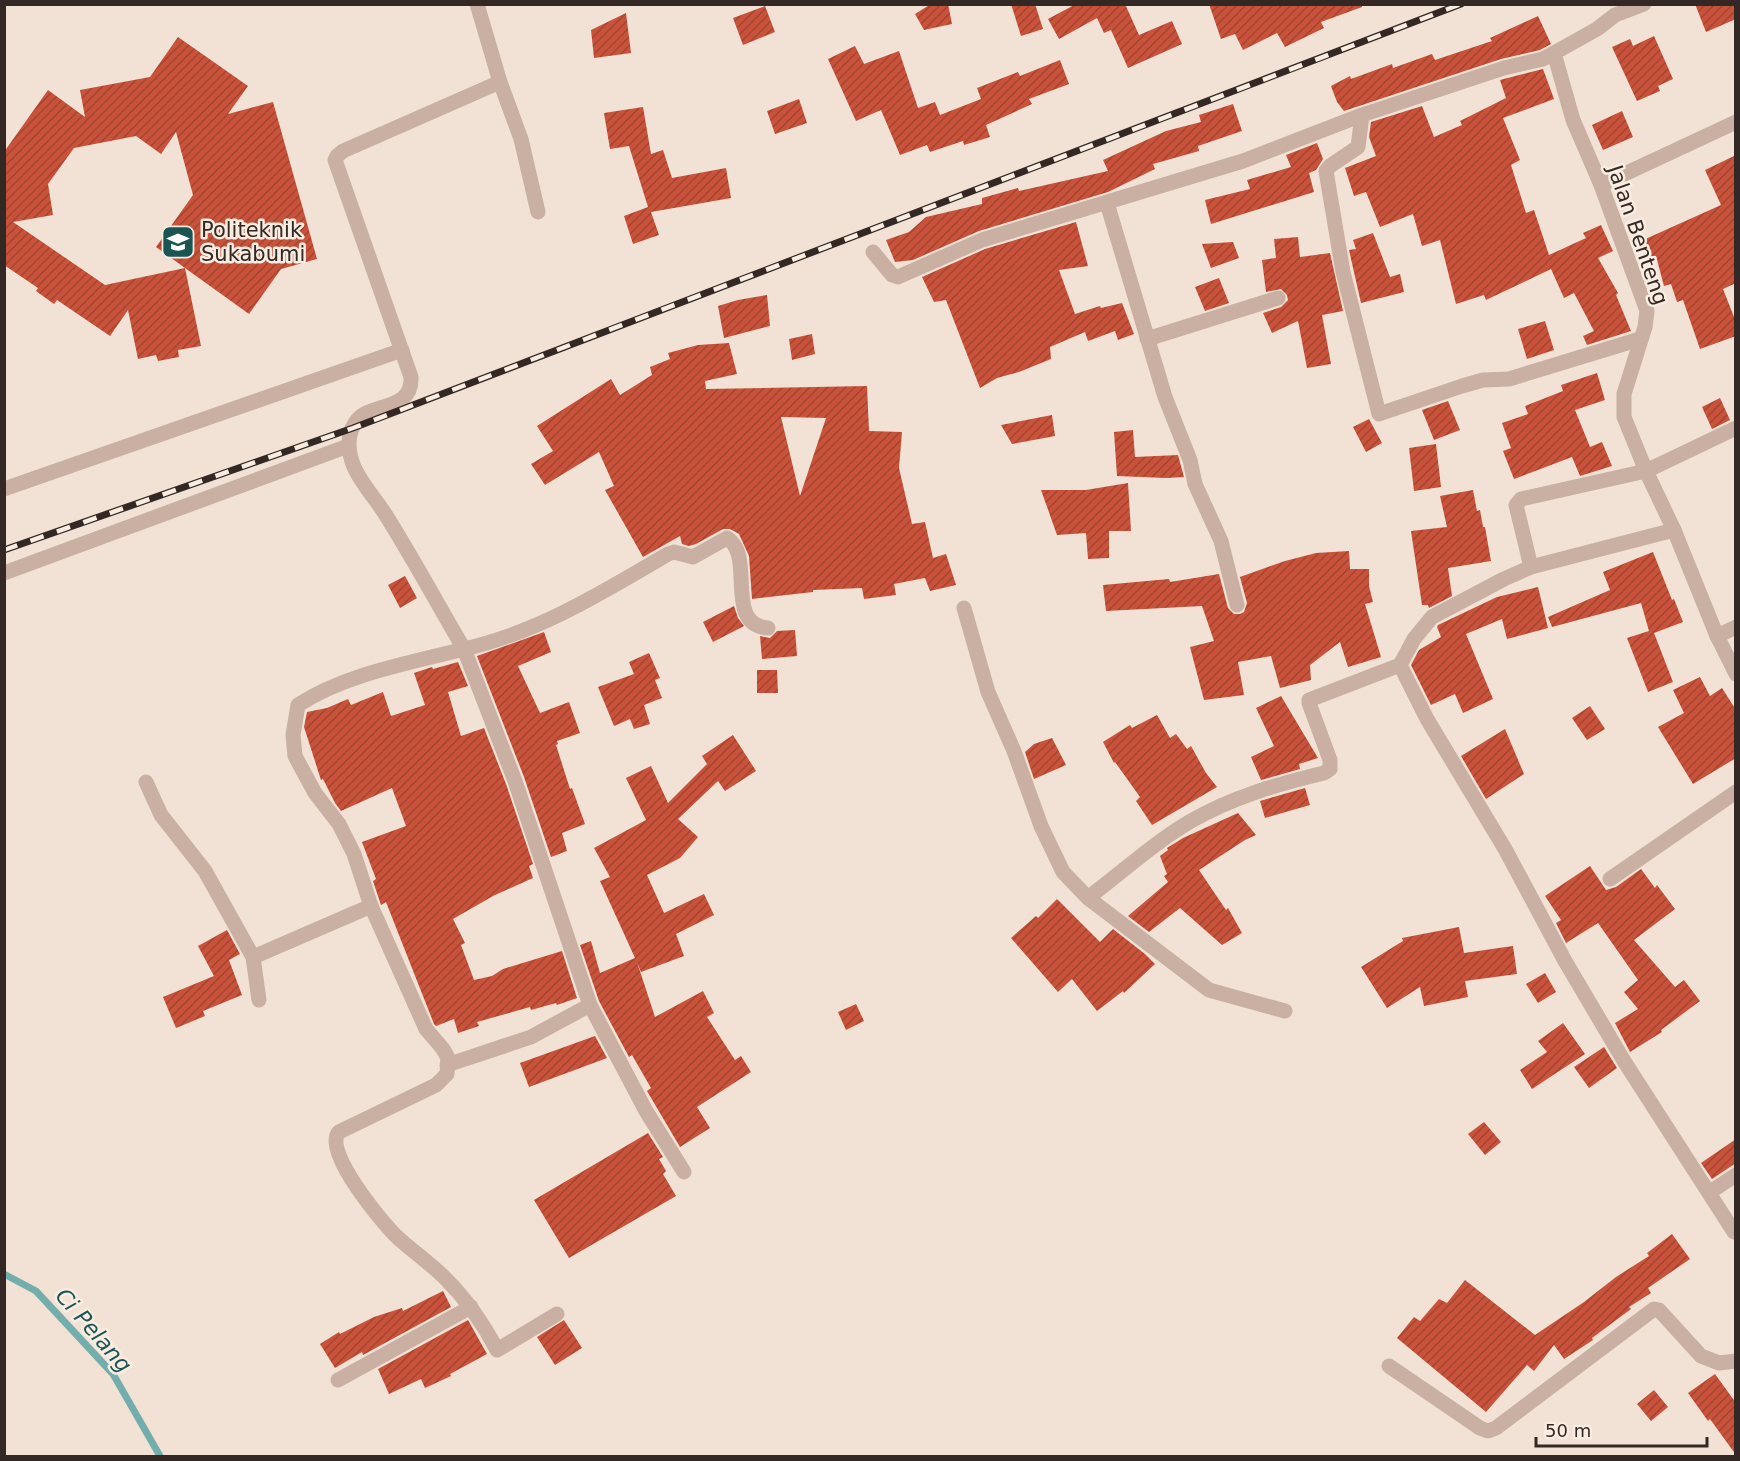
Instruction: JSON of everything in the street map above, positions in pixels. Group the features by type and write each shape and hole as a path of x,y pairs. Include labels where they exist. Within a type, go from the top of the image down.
{"street":[{"path":"477,4 500,82 521,139 538,212"},
{"path":"873,252 892,275 898,277 982,240 1243,160 1362,115 1504,68 1543,59 1597,29 1613,10 1644,4"},
{"name":"Jalan Benteng","path":"1554,53 1573,120 1601,185 1647,311 1645,327 1624,394 1624,417 1674,530 1717,636 1736,675"},
{"path":"500,82 344,151 335,160 411,377 410,390 396,402 358,419 349,438 348,446 360,478 387,516 464,649 515,782 590,1005 646,1111 684,1172"},
{"path":"1362,115 1358,147 1326,171 1343,272 1379,414 1462,386 1483,380 1509,379 1640,339"},
{"path":"1601,185 1736,122"},
{"path":"1107,203 1165,397 1190,460 1195,484 1221,541 1237,605"},
{"path":"1147,339 1278,298"},
{"path":"4,489 402,350"},
{"path":"1531,567 1516,505 1518,501 1646,471 1736,428"},
{"path":"4,573 348,446"},
{"path":"1088,898 1190,822 1219,807 1269,787 1324,773 1330,769 1330,760 1309,700 1400,665 1414,639 1432,617 1531,567 1674,530"},
{"path":"557,1314 497,1350 471,1307 445,1278 395,1235 373,1210 343,1165 334,1142 335,1136 436,1085 447,1074 448,1058 426,1029 371,906 354,854 339,824 315,793 295,756 293,735 298,705 314,695 354,679 503,639 557,617 598,596 668,554 674,552 693,557 727,538 733,542 738,552 745,611 757,626 768,628"},
{"path":"964,608 988,692 1014,751 1041,826 1064,872 1088,898 1209,990 1285,1011"},
{"path":"1717,636 1736,627"},
{"path":"1400,665 1427,719 1505,849 1565,961 1612,1041 1734,1232"},
{"path":"146,782 160,815 205,872 253,957 259,1000"},
{"path":"1610,879 1736,792"},
{"path":"253,957 371,906"},
{"path":"447,1065 531,1037 590,1005"},
{"path":"1710,1192 1736,1175"},
{"path":"338,1380 471,1307"},
{"path":"1389,1366 1480,1428 1488,1431 1496,1428 1654,1309 1659,1310 1701,1356 1719,1363 1736,1361"}],"building":[{"path":"931,4 948,4 952,24 924,30 915,14"},
{"path":"1011,4 1035,4 1043,29 1021,36"},
{"path":"1076,4 1125,4 1139,35 1172,21 1182,44 1128,68 1111,30 1104,33 1097,18 1059,39 1048,19"},
{"path":"1209,4 1362,4 1362,7 1321,22 1324,28 1285,47 1277,33 1243,50 1235,34 1221,39"},
{"path":"1695,4 1736,4 1736,19 1706,32"},
{"path":"765,6 775,32 743,45 733,18"},
{"path":"626,13 631,53 594,58 591,30"},
{"path":"1538,16 1551,44 1540,50 1501,59 1344,111 1337,102 1331,86 1350,76 1351,79 1392,64 1393,68 1432,54 1435,60 1492,41 1490,38"},
{"path":"1654,36 1673,79 1658,86 1660,91 1637,101 1612,47 1630,39 1633,46"},
{"path":"178,37 248,86 228,114 273,102 317,259 281,269 249,314 185,268 201,346 178,350 179,357 158,361 156,355 138,359 128,310 110,336 57,300 54,304 36,291 38,288 4,265 4,152 48,90 85,117 80,90 150,77","holes":["176,132 193,195 156,247 185,268 105,285 13,222 53,215 48,184 74,148 136,136 161,154"]},
{"path":"855,46 864,64 899,51 918,108 935,102 940,115 981,99 977,88 1018,72 1020,76 1060,60 1069,84 1029,99 1032,104 986,125 990,137 964,145 963,141 930,152 927,145 900,155 881,110 856,121 828,59"},
{"path":"1543,69 1554,99 1503,118 1520,160 1511,165 1526,213 1534,210 1549,255 1586,238 1583,233 1601,225 1613,251 1598,258 1618,293 1616,295 1631,331 1587,345 1583,336 1594,331 1574,293 1564,298 1551,269 1486,300 1484,295 1456,304 1440,240 1422,246 1413,214 1380,227 1366,192 1354,196 1345,168 1376,156 1369,137 1371,122 1422,106 1434,137 1462,125 1460,121 1506,98 1500,80"},
{"path":"799,99 807,123 775,134 767,111"},
{"path":"1233,104 1242,131 1198,146 1199,151 1153,164 1155,169 1108,192 979,231 913,260 895,262 886,240 909,232 926,217 982,204 982,198 1018,188 1019,191 1108,171 1103,160 1166,131 1201,122 1199,115"},
{"path":"643,107 651,154 663,150 672,178 726,168 731,198 651,212 659,235 633,244 624,216 648,207 629,146 610,149 604,113"},
{"path":"1622,111 1633,137 1603,150 1592,125"},
{"path":"1317,143 1323,159 1316,170 1309,173 1314,192 1211,224 1205,200 1250,189 1247,180 1291,167 1286,155"},
{"path":"1736,155 1736,283 1723,289 1736,322 1736,336 1700,349 1683,300 1677,302 1671,284 1664,286 1656,256 1650,259 1641,241 1721,205 1705,170"},
{"path":"1076,222 1088,266 1059,270 1075,314 1100,306 1101,308 1122,303 1134,334 1118,340 1115,331 1088,341 1085,332 1050,347 1051,359 997,378 980,388 946,300 934,302 922,277 985,249"},
{"path":"1373,233 1390,277 1400,274 1404,292 1361,303 1349,250 1356,249 1353,240"},
{"path":"1298,237 1300,257 1330,253 1343,311 1322,315 1331,364 1307,368 1298,321 1272,333 1263,313 1281,307 1288,300 1287,295 1281,289 1266,292 1262,260 1276,258 1274,239"},
{"path":"1233,242 1239,258 1211,268 1202,244"},
{"path":"1219,278 1229,303 1205,311 1195,287"},
{"path":"767,295 770,326 724,338 718,306"},
{"path":"1545,321 1554,350 1527,359 1518,329"},
{"path":"812,334 815,354 792,360 789,339"},
{"path":"729,343 737,374 705,381 706,389 867,386 869,431 902,432 899,468 912,524 925,522 933,558 946,554 956,585 930,591 925,578 894,584 896,595 864,599 862,588 813,590 813,592 752,599 749,556 739,534 730,529 723,529 689,546 682,544 680,536 643,557 605,490 614,486 599,452 545,485 531,464 553,451 537,426 611,379 620,395 652,375 650,367 670,359 668,353 698,345","holes":["781,417 826,418 800,496"]},
{"path":"1597,373 1605,400 1575,410 1590,447 1602,442 1612,466 1580,476 1572,457 1514,479 1503,451 1511,448 1502,423 1528,414 1525,406 1563,391 1561,385"},
{"path":"1720,398 1730,420 1712,429 1702,407"},
{"path":"1448,401 1460,430 1434,440 1422,410"},
{"path":"1052,415 1055,436 1012,444 1001,425"},
{"path":"1369,419 1382,443 1366,452 1353,427"},
{"path":"1133,430 1135,457 1178,455 1184,477 1117,476 1114,432"},
{"path":"1436,444 1441,487 1414,491 1409,448"},
{"path":"1128,483 1131,531 1109,531 1109,558 1088,559 1086,533 1057,535 1041,490 1086,490"},
{"path":"1473,490 1477,511 1480,510 1483,527 1485,527 1491,561 1448,568 1452,596 1429,608 1428,605 1422,605 1411,531 1447,527 1440,496"},
{"path":"1349,551 1350,569 1369,569 1369,586 1373,602 1365,604 1381,657 1348,667 1340,642 1310,665 1311,680 1280,688 1271,656 1238,662 1244,695 1204,700 1190,647 1214,641 1202,606 1106,611 1103,585 1169,579 1170,582 1219,574 1228,608 1234,614 1240,614 1244,612 1247,603 1240,577 1316,553"},
{"path":"1653,552 1683,622 1654,633 1673,682 1648,692 1627,638 1649,631 1641,603 1552,627 1548,617 1610,590 1603,572"},
{"path":"405,576 417,598 400,608 388,585"},
{"path":"1538,587 1548,628 1507,639 1502,619 1466,634 1493,699 1463,713 1455,694 1431,705 1411,665 1419,650 1441,637 1438,625 1497,597"},
{"path":"734,606 744,626 713,642 703,622"},
{"path":"795,630 797,656 762,659 760,636 770,638 777,631"},
{"path":"544,632 551,652 518,666 540,713 569,702 580,733 557,741 556,745 570,789 572,788 585,824 562,833 567,851 551,857 524,777 477,656"},
{"path":"649,653 660,678 655,680 662,698 644,705 650,724 634,729 630,719 614,726 598,687 634,674 629,662"},
{"path":"458,662 468,686 448,692 461,736 484,728 533,864 529,866 533,878 493,896 453,919 465,943 461,945 474,980 492,976 503,969 562,951 577,998 531,1010 530,1007 477,1022 479,1026 458,1033 454,1019 436,1026 434,1024 386,902 381,905 373,881 376,879 362,842 406,826 392,788 341,811 323,779 321,780 304,727 307,712 327,708 348,699 351,705 383,692 391,716 425,705 414,673"},
{"path":"757,670 777,670 778,693 757,693"},
{"path":"1700,677 1710,696 1722,688 1736,710 1736,758 1693,784 1658,727 1684,713 1673,690"},
{"path":"1281,696 1318,758 1299,764 1300,769 1261,780 1251,757 1274,746 1256,708"},
{"path":"1590,706 1605,729 1587,740 1572,718"},
{"path":"1157,715 1170,738 1176,734 1187,749 1191,746 1217,787 1152,825 1136,801 1140,797 1114,763 1103,742 1130,725 1132,728"},
{"path":"1505,729 1524,774 1486,799 1461,756"},
{"path":"733,735 756,771 725,791 718,781 678,819 698,837 680,858 647,875 664,913 704,894 714,915 676,934 684,956 641,972 637,962 655,1017 703,991 714,1013 707,1017 735,1060 741,1056 751,1072 697,1107 710,1128 680,1147 647,1091 651,1088 632,1055 629,1057 599,1001 580,945 591,941 600,973 635,958 600,881 610,877 594,848 646,820 626,778 651,766 668,803 707,764 702,756"},
{"path":"1052,738 1066,765 1034,779 1025,752 1034,744"},
{"path":"1305,788 1310,805 1265,818 1260,801"},
{"path":"1238,813 1256,835 1199,870 1226,910 1228,908 1242,933 1222,945 1180,908 1149,932 1128,916 1168,882 1164,876 1167,874 1160,856 1168,850 1167,848 1183,838"},
{"path":"1590,866 1606,890 1616,887 1641,869 1655,888 1657,885 1675,909 1634,940 1675,987 1684,980 1700,1001 1661,1030 1662,1032 1630,1052 1615,1023 1638,1009 1624,992 1638,980 1598,923 1566,943 1556,923 1561,920 1545,896"},
{"path":"1057,899 1100,942 1113,929 1155,964 1124,993 1123,991 1097,1011 1072,979 1058,992 1011,938 1036,916 1038,918"},
{"path":"1459,927 1464,953 1513,946 1517,974 1465,981 1468,997 1424,1006 1420,987 1387,1008 1361,967 1403,941 1402,938"},
{"path":"227,930 240,954 229,960 242,995 203,1011 205,1016 176,1028 163,997 214,976 198,946"},
{"path":"1545,973 1556,992 1538,1003 1526,984"},
{"path":"856,1004 864,1021 846,1030 838,1012"},
{"path":"1563,1023 1585,1054 1532,1089 1520,1070 1547,1052 1538,1041"},
{"path":"595,1036 607,1058 529,1087 520,1063"},
{"path":"1604,1047 1617,1068 1589,1088 1574,1067"},
{"path":"1484,1122 1501,1142 1485,1155 1468,1134"},
{"path":"648,1133 663,1157 659,1159 666,1171 663,1174 676,1196 569,1258 534,1200"},
{"path":"1736,1139 1736,1163 1712,1179 1701,1163"},
{"path":"1672,1234 1690,1259 1648,1288 1651,1293 1629,1307 1631,1309 1592,1338 1593,1340 1564,1359 1554,1345 1534,1371 1527,1365 1486,1412 1397,1338 1414,1317 1420,1321 1439,1299 1447,1303 1465,1280 1535,1335 1649,1256 1647,1253"},
{"path":"443,1291 451,1307 335,1368 320,1344 339,1332 340,1334 374,1317 402,1308 403,1311"},
{"path":"468,1320 487,1354 450,1374 451,1376 425,1388 421,1379 389,1394 378,1369"},
{"path":"564,1320 582,1348 555,1365 537,1337"},
{"path":"1715,1374 1736,1403 1736,1455 1688,1393"},
{"path":"1654,1390 1668,1407 1651,1421 1637,1404"}],"waterway":[{"name":"Ci Pelang","path":"4,1274 36,1291 113,1374 160,1456"}],"railway":[{"path":"4,550 353,428 1461,4"}],"place":[{"name":"Politeknik Sukabumi","path":"178,242"}]}
